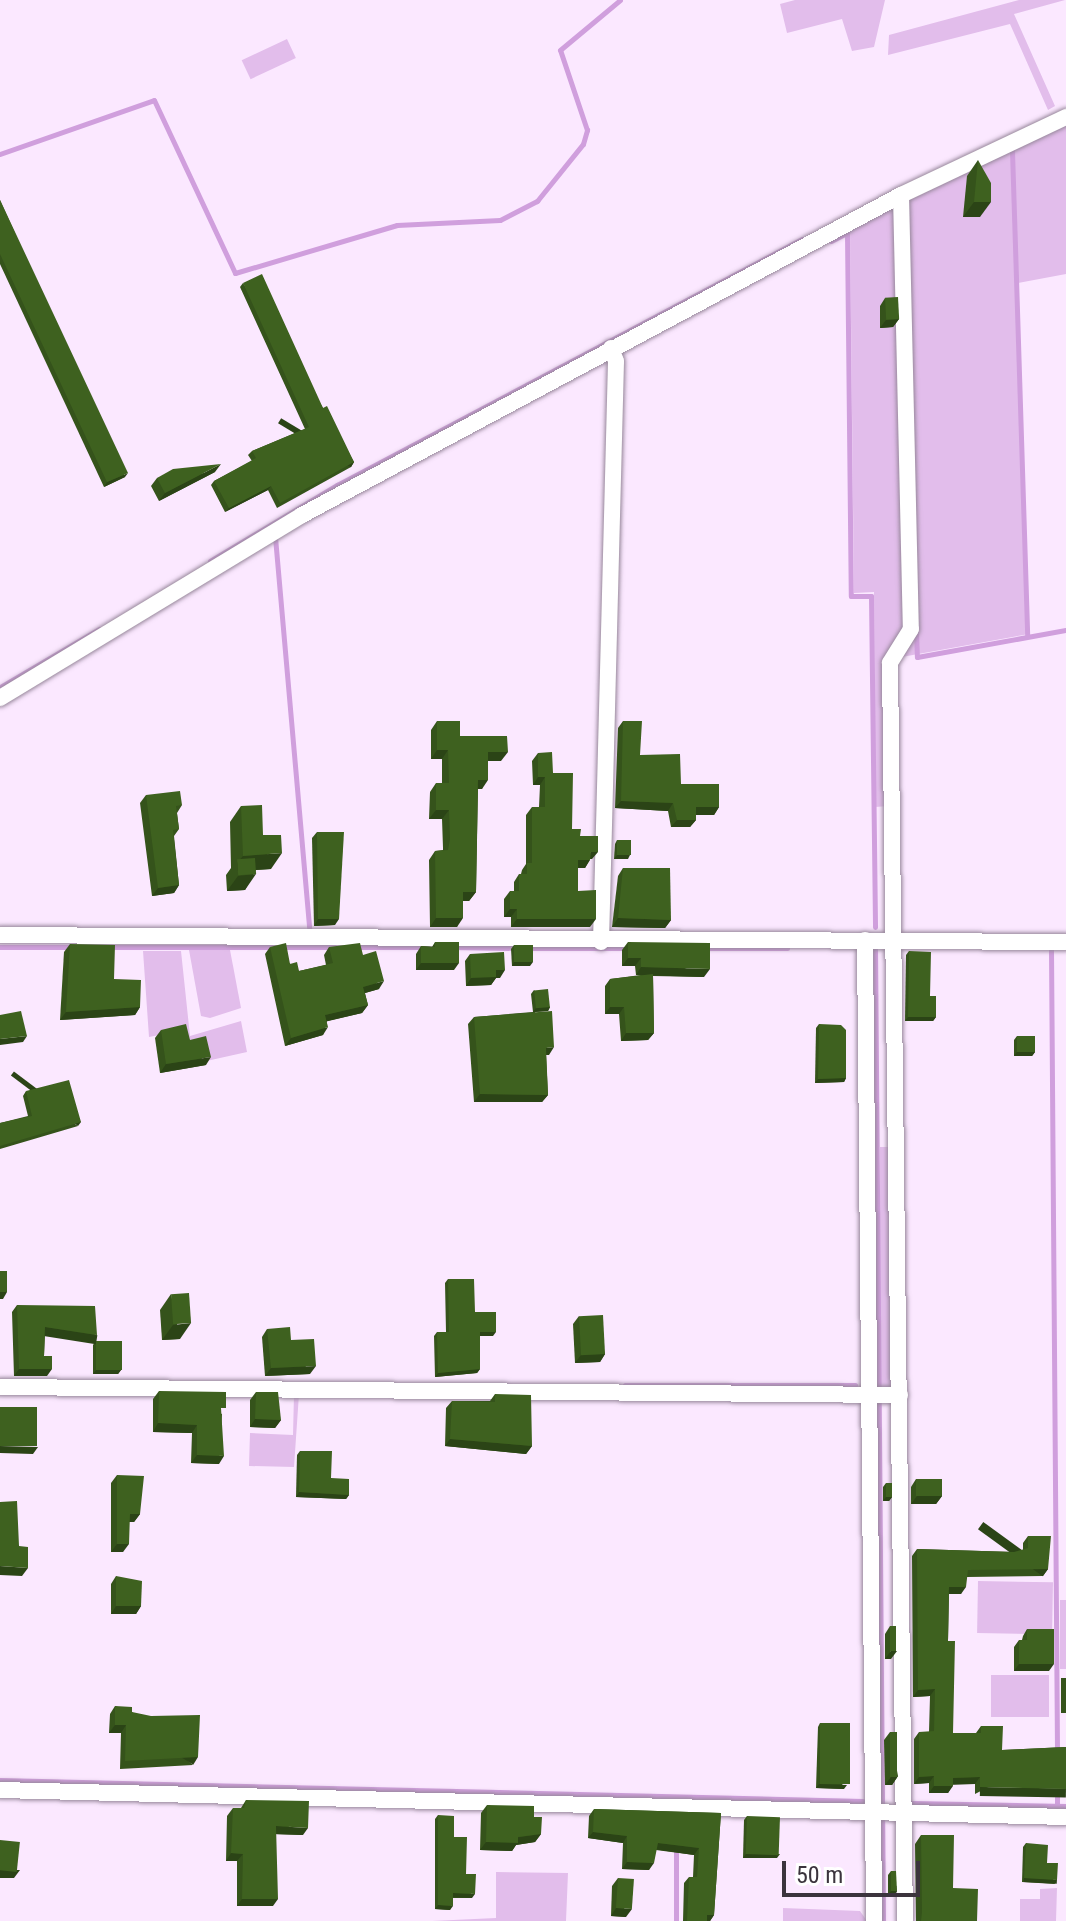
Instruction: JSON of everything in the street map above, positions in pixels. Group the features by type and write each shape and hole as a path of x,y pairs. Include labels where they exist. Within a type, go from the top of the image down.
{"street":[{"path":"0,698 302,515 613,352 901,195 1066,117"},
{"path":"874,1921 880,1814 883,1394 892,946 890,663 911,629 901,195"},
{"path":"601,942 613,352"},
{"path":"0,935 866,946 1066,942"},
{"path":"866,946 883,1394 904,1814 905,1921"},
{"path":"0,1387 883,1394"},
{"path":"0,1790 1066,1817"}],"shaded area":[{"path":"795,0 885,0 874,47 852,51 842,19 787,33 780,4"},
{"path":"1019,0 1065,0 1014,14 1055,106 1048,110 1010,24 888,55 889,35"},
{"path":"287,39 296,58 251,79 242,60"},
{"path":"1066,125 1066,274 1018,283 1029,634 885,660 889,806 875,807 874,592 854,593 850,229"},
{"path":"189,950 230,950 241,1008 210,1018 201,1016"},
{"path":"143,951 181,951 190,1036 241,1021 247,1052 202,1062 181,1041 180,1031 149,1037"},
{"path":"880,1147 891,1147 891,1391 880,1391"},
{"path":"294,1394 299,1394 294,1467 249,1466 250,1433 293,1435"},
{"path":"978,1581 1053,1582 1052,1634 977,1633"},
{"path":"1060,1600 1066,1600 1066,1669 1060,1669"},
{"path":"991,1675 1049,1675 1049,1717 991,1717"},
{"path":"496,1872 568,1873 566,1921 432,1921 496,1918"},
{"path":"1057,1888 1056,1921 1020,1921 1020,1899 1040,1899 1040,1889"},
{"path":"783,1908 860,1911 867,1921 783,1921"}],"building":[{"path":"978,160 991,183 991,202 974,202"},
{"path":"0,200 128,473 107,482 0,254"},
{"path":"262,274 323,408 327,406 354,462 280,503 271,486 229,508 214,481 256,458 252,451 309,427 243,283"},
{"path":"898,297 899,319 886,320 885,298"},
{"path":"221,464 165,493 157,478 173,469"},
{"path":"437,721 460,721 460,736 507,736 508,752 488,752 488,780 478,780 476,892 463,892 463,918 436,918 435,851 448,850 450,839 449,810 436,810 436,783 449,783 448,750 437,750"},
{"path":"623,721 642,721 640,755 680,754 681,784 719,784 719,807 696,807 696,820 677,820 673,803 621,801"},
{"path":"552,752 553,773 573,773 572,829 581,829 580,836 598,836 598,852 591,852 590,860 578,860 578,891 596,890 596,919 517,919 517,909 510,909 510,891 519,891 519,874 527,874 527,863 532,863 532,807 545,807 545,777 538,777 538,753"},
{"path":"180,791 182,805 176,806 179,829 173,830 179,885 158,888 146,795"},
{"path":"262,805 263,835 281,835 282,853 243,856 241,806"},
{"path":"317,832 344,832 339,919 318,919"},
{"path":"617,840 631,840 631,855 617,855"},
{"path":"255,858 256,874 238,875 237,859"},
{"path":"623,868 670,868 671,920 618,918"},
{"path":"435,942 459,942 459,963 421,963 421,946 435,947"},
{"path":"628,942 710,943 710,969 641,967 641,958 628,958"},
{"path":"286,943 290,964 297,962 299,971 333,963 329,947 360,943 363,955 376,951 384,981 363,987 368,1005 325,1015 328,1027 291,1038 270,947"},
{"path":"70,944 115,945 114,979 141,980 140,1007 66,1012"},
{"path":"514,945 533,945 533,962 514,962"},
{"path":"909,951 931,952 930,996 936,996 936,1017 908,1017"},
{"path":"504,952 505,970 496,970 496,977 471,978 470,954"},
{"path":"653,974 654,1033 626,1033 624,1007 610,1007 610,979"},
{"path":"548,989 550,1007 536,1008 534,990"},
{"path":"21,1011 27,1036 0,1039 0,1015"},
{"path":"552,1011 554,1047 546,1048 548,1095 480,1094 474,1017"},
{"path":"186,1024 190,1040 206,1036 211,1057 166,1064 161,1030"},
{"path":"819,1024 841,1025 846,1030 846,1078 818,1079"},
{"path":"1017,1036 1035,1036 1035,1052 1017,1052"},
{"path":"69,1080 81,1122 0,1146 0,1123 32,1116 26,1091"},
{"path":"0,1271 7,1271 7,1292 0,1292"},
{"path":"448,1279 474,1279 475,1312 496,1312 496,1332 480,1332 480,1369 438,1373 437,1332 449,1332"},
{"path":"189,1293 191,1323 173,1324 171,1294"},
{"path":"17,1305 95,1306 97,1335 45,1327 44,1356 52,1356 52,1369 19,1369"},
{"path":"603,1315 605,1354 581,1355 579,1316"},
{"path":"290,1327 291,1340 314,1339 316,1366 271,1368 267,1329"},
{"path":"96,1341 122,1341 122,1370 96,1370"},
{"path":"159,1391 226,1392 226,1408 221,1408 224,1456 197,1455 197,1425 158,1423"},
{"path":"256,1392 278,1392 281,1420 255,1419"},
{"path":"495,1394 531,1395 532,1446 450,1439 452,1401 495,1402"},
{"path":"0,1407 37,1407 37,1446 0,1446"},
{"path":"300,1451 332,1451 331,1478 349,1479 349,1495 299,1492"},
{"path":"117,1475 144,1476 140,1514 130,1514 129,1544 117,1544"},
{"path":"916,1479 942,1479 942,1496 916,1496"},
{"path":"886,1483 892,1483 892,1497 886,1497"},
{"path":"17,1501 19,1546 28,1547 28,1568 0,1566 0,1502"},
{"path":"1028,1536 1051,1536 1048,1569 968,1570 966,1587 949,1587 948,1641 955,1641 953,1733 981,1733 981,1726 1003,1726 1002,1750 1066,1747 1066,1789 980,1787 980,1777 953,1778 953,1786 934,1786 934,1776 919,1777 919,1732 934,1731 935,1689 918,1690 917,1549 1014,1552 1028,1548"},
{"path":"116,1576 142,1581 141,1606 116,1606"},
{"path":"890,1626 896,1626 896,1651 890,1651"},
{"path":"1027,1629 1054,1629 1054,1664 1019,1664 1019,1640 1027,1640"},
{"path":"115,1706 132,1707 132,1712 151,1716 200,1715 198,1757 125,1761 126,1725 115,1725"},
{"path":"820,1723 850,1723 850,1784 820,1784"},
{"path":"890,1732 897,1732 897,1777 890,1777"},
{"path":"246,1800 309,1801 308,1828 276,1826 278,1899 242,1899 243,1854 231,1853 233,1808 244,1808"},
{"path":"487,1805 534,1806 534,1817 542,1817 541,1834 518,1837 518,1843 486,1842"},
{"path":"594,1809 721,1813 714,1915 707,1915 707,1921 687,1921 689,1877 697,1877 699,1848 658,1843 654,1863 627,1862 627,1836 593,1832"},
{"path":"438,1815 454,1816 454,1837 467,1837 466,1874 476,1874 475,1894 453,1893 453,1906 438,1905"},
{"path":"747,1816 780,1817 779,1855 746,1854"},
{"path":"921,1835 954,1835 953,1888 978,1889 977,1921 921,1921"},
{"path":"0,1840 20,1842 17,1872 0,1870"},
{"path":"1026,1843 1048,1845 1047,1863 1058,1863 1057,1880 1024,1878"},
{"path":"891,1871 896,1871 897,1891 891,1891"},
{"path":"618,1878 634,1879 632,1909 616,1908"}],"waterway":[{"path":"0,154 154,100 235,273 397,225 500,220 537,201 583,144 587,130 560,50 620,0"},
{"path":"1012,151 1027,636"},
{"path":"831,241 847,233 851,596 871,596 875,927"},
{"path":"210,561 337,485 802,239"},
{"path":"275,537 309,929"},
{"path":"0,687 99,629"},
{"path":"916,631 917,657 1066,630"},
{"path":"875,946 883,1921"},
{"path":"0,947 71,947"},
{"path":"109,947 335,947"},
{"path":"357,947 427,947"},
{"path":"453,947 519,948"},
{"path":"529,948 627,948"},
{"path":"705,948 787,948"},
{"path":"1051,950 1057,1753"},
{"path":"625,1385 855,1385"},
{"path":"0,1780 863,1801"},
{"path":"1057,1791 1057,1806"},
{"path":"912,1803 1066,1806"},
{"path":"676,1846 676,1921"}]}
